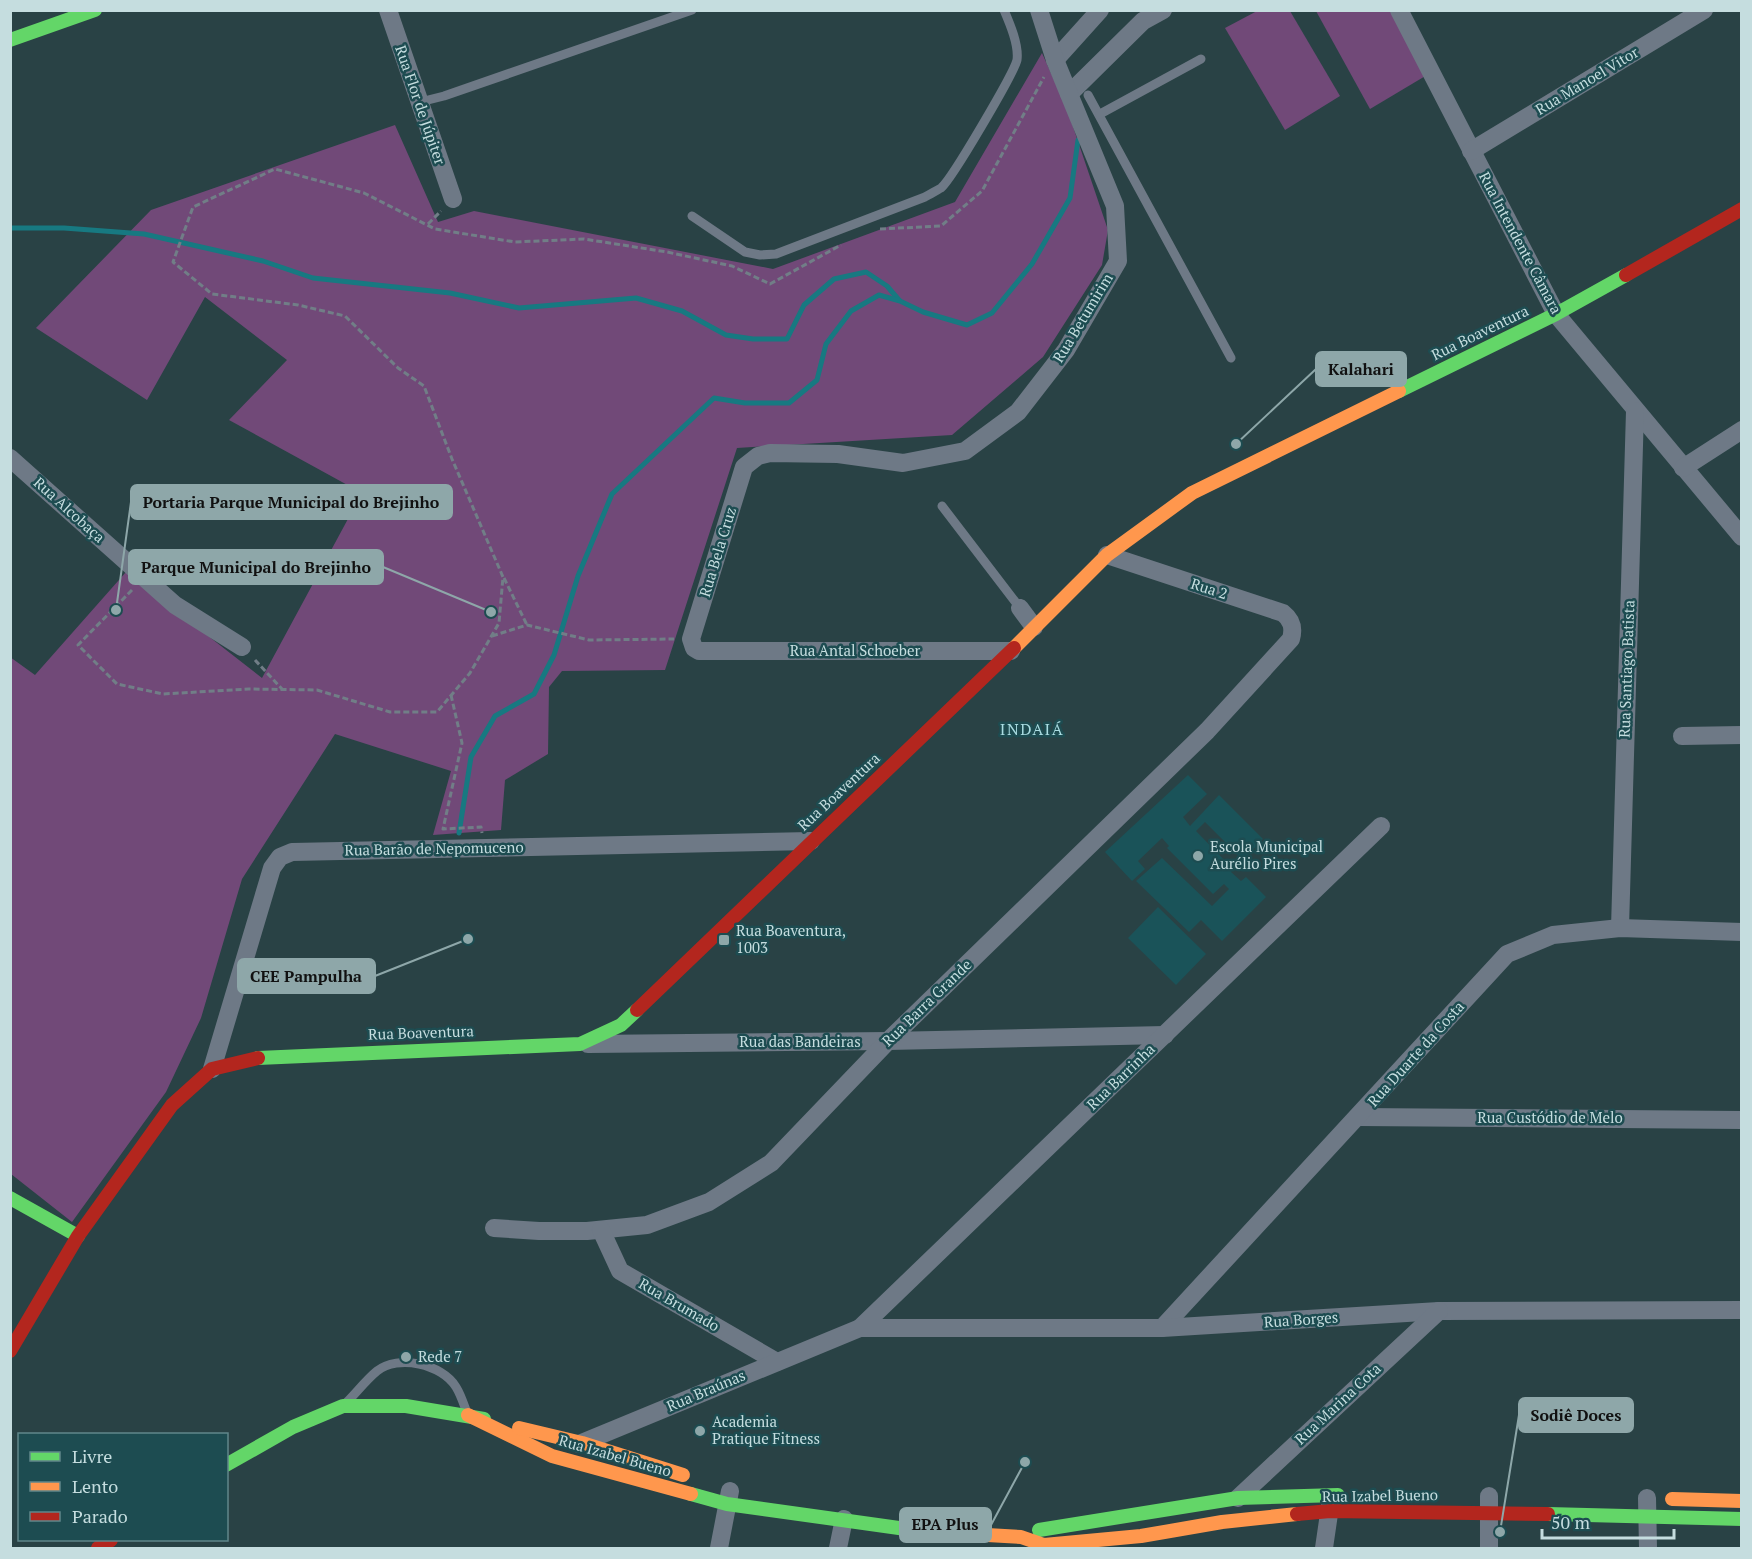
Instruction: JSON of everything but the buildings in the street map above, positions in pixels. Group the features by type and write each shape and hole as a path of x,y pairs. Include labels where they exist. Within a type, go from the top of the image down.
{"main road":[{"path":"10,40 95,10"},
{"name":"Rua Boaventura","path":"10,1351 78,1236 172,1105 212,1069 265,1056 580,1044 621,1025 811,840 1011,651 1107,555 1192,493 1556,314 1742,209"},
{"path":"10,1198 78,1236"},
{"name":"Rua Izabel Bueno","path":"228,1464 293,1427 344,1406 406,1406 468,1415 582,1443 697,1479"},
{"name":"Rua Izabel Bueno","path":"468,1415 552,1456 725,1494 760,1508 906,1529 1021,1537 1044,1545 1141,1536 1331,1503 1354,1495"},
{"path":"1255,1480 1265,1497"},
{"name":"Rua Izabel Bueno","path":"1021,1537 1041,1529 1238,1498 1265,1497 1331,1503 1489,1500 1644,1504 1742,1501"},
{"path":"1141,1536 1155,1527 1196,1521 1219,1514 1229,1508 1238,1498"},
{"name":"Rua Izabel Bueno","path":"1644,1504 1742,1519"}],"street":[{"name":"Rua Flor de Júpiter","path":"388,10 453,199"},
{"name":"Rua Betumirim","path":"758,456 770,453 838,454 903,463 964,451 1018,412 1066,350 1118,261 1115,206 1079,90 1055,60 1039,10"},
{"path":"1055,60 1100,10"},
{"path":"1079,90 1143,21 1163,10"},
{"name":"Rua Intendente Câmara","path":"1399,10 1556,314 1742,537"},
{"name":"Rua Manoel Vitor","path":"1471,151 1704,10"},
{"name":"Rua Santiago Batista","path":"1620,928 1635,411"},
{"path":"1683,468 1742,430"},
{"name":"Rua Bela Cruz","path":"695,645 744,467 758,456"},
{"name":"Rua Alcobaça","path":"10,458 175,605 242,647"},
{"name":"Rua 2","path":"1107,555 1283,613 1292,623 1292,639"},
{"path":"1020,608 1035,627"},
{"name":"Rua Barra Grande","path":"494,1228 539,1231 601,1230 647,1225 709,1202 771,1163 888,1041 1207,731 1292,639"},
{"name":"Rua Antal Schoeber","path":"695,645 1011,651"},
{"path":"1682,736 1742,735"},
{"name":"Rua Barrinha","path":"860,1328 1381,826"},
{"name":"Rua Barão de Nepomuceno","path":"212,1069 272,867 280,857 292,852 811,840"},
{"name":"Rua Duarte da Costa","path":"1162,1328 1507,954 1553,935 1620,928 1742,932"},
{"name":"Rua das Bandeiras","path":"580,1044 1165,1035"},
{"name":"Rua Custódio de Melo","path":"1358,1117 1742,1119"},
{"name":"Rua Brumado","path":"601,1230 620,1271 777,1362"},
{"name":"Rua Borges","path":"860,1328 1162,1328 1439,1311 1742,1310"},
{"name":"Rua Marina Cota","path":"1238,1498 1439,1311"},
{"name":"Rua Braúnas","path":"552,1456 860,1328"},
{"path":"719,1548 725,1494"},
{"path":"1489,1500 1489,1548"},
{"path":"1324,1548 1331,1503"},
{"path":"1644,1504 1648,1548"},
{"path":"838,1548 844,1519"}],"lane":[{"path":"420,102 444,96 692,10"},
{"path":"693,216 745,252 760,255 776,254 925,197 942,187 955,170 1009,78 1017,59 1015,44 1004,10"},
{"path":"1100,114 1201,59"},
{"path":"1079,90 1100,114 1231,358"},
{"path":"942,506 1020,608"},
{"path":"344,1406 378,1370 400,1363 426,1364 446,1375 456,1387 468,1415"}],"path":[{"path":"872,230 941,226 982,191 1055,60"},
{"path":"527,625 503,577 452,459 424,386 398,368 345,316 298,305 212,294 173,262 193,207 275,169 364,193 435,229 515,242 584,239 667,252 732,266 770,284 842,245"},
{"path":"145,577 78,645 117,684 163,694 249,689 317,690 390,712 437,712 470,673 499,623 503,577"},
{"path":"491,637 527,625 589,640 695,645"},
{"path":"242,647 282,689"},
{"path":"451,695 462,744 443,829 472,827"}],"shaded area":[{"path":"1257,11 1290,11 1340,96 1285,130 1225,28"},
{"path":"1316,11 1391,11 1427,75 1370,109"},
{"path":"1042,53 1067,109 1108,230 1102,265 1043,357 952,435 737,448 665,670 562,671 549,687 548,754 505,780 501,830 433,835 451,771 335,734 242,879 201,1018 166,1092 72,1222 11,1174 10,657 35,675 126,572 262,678 362,493 229,420 287,360 205,297 147,400 36,328 151,210 395,125 438,222 474,211 773,269 955,202"},
{"name":"Escola Municipal Aurélio Pires","path":"1188,775 1207,794 1183,817 1190,826 1219,795 1263,839 1243,860 1205,822 1196,831 1233,869 1231,872 1241,881 1246,877 1266,897 1222,941 1201,920 1189,932 1136,881 1162,858 1212,906 1229,889 1224,884 1213,894 1167,848 1169,846 1162,838 1138,861 1145,869 1132,881 1105,852"},
{"path":"1158,907 1206,954 1176,985 1128,938"}],"waterway":[{"path":"459,833 471,757 495,716 534,694 554,655 578,576 612,494 714,398 745,403 789,403 817,380 826,344 851,311 879,295 900,301 923,312 967,325 992,313 1032,264 1070,198 1078,140"},
{"path":"10,228 64,228 144,234 263,261 313,278 450,293 519,308 636,298 682,311 726,335 753,339 787,339 804,305 834,279 866,272 887,286 899,300"}],"traffic: fast":[{"path":"10,40 95,10"},
{"path":"1399,391 1556,314 1626,275"},
{"path":"258,1058 580,1044 621,1025 637,1010"},
{"path":"10,1198 78,1236"},
{"path":"228,1464 293,1427 343,1406 406,1406 484,1419"},
{"path":"691,1494 727,1504 906,1529 987,1535"},
{"path":"1039,1530 1238,1498 1338,1495"},
{"path":"1548,1514 1742,1519"}],"traffic: slow":[{"path":"1014,648 1107,555 1192,493 1399,391"},
{"path":"468,1415 552,1456 691,1494"},
{"path":"519,1428 582,1443 683,1475"},
{"path":"1672,1499 1742,1501"},
{"path":"987,1535 1021,1537 1044,1545 1141,1536 1222,1522 1297,1514"}],"traffic: jam":[{"path":"1626,275 1742,209"},
{"path":"637,1010 1014,648"},
{"path":"10,1351 78,1236 172,1105 212,1069 258,1058"},
{"path":"1297,1514 1330,1511 1548,1514"},
{"path":"98,1548 109,1541"}],"place":[{"name":"Kalahari","path":"1236,444"},
{"name":"Portaria Parque Municipal do Brejinho","path":"116,610"},
{"name":"Parque Municipal do Brejinho","path":"491,612"},
{"name":"Escola Municipal Aurélio Pires","path":"1198,856"},
{"name":"CEE Pampulha","path":"468,939"},
{"name":"Rua Boaventura, 1003","path":"724,940"},
{"name":"Rede 7","path":"406,1357"},
{"name":"Academia Pratique Fitness","path":"700,1431"},
{"name":"EPA Plus","path":"1025,1462"},
{"name":"Sodiê Doces","path":"1500,1532"}],"district":[{"name":"INDAIÁ","path":"1032,729"}]}
